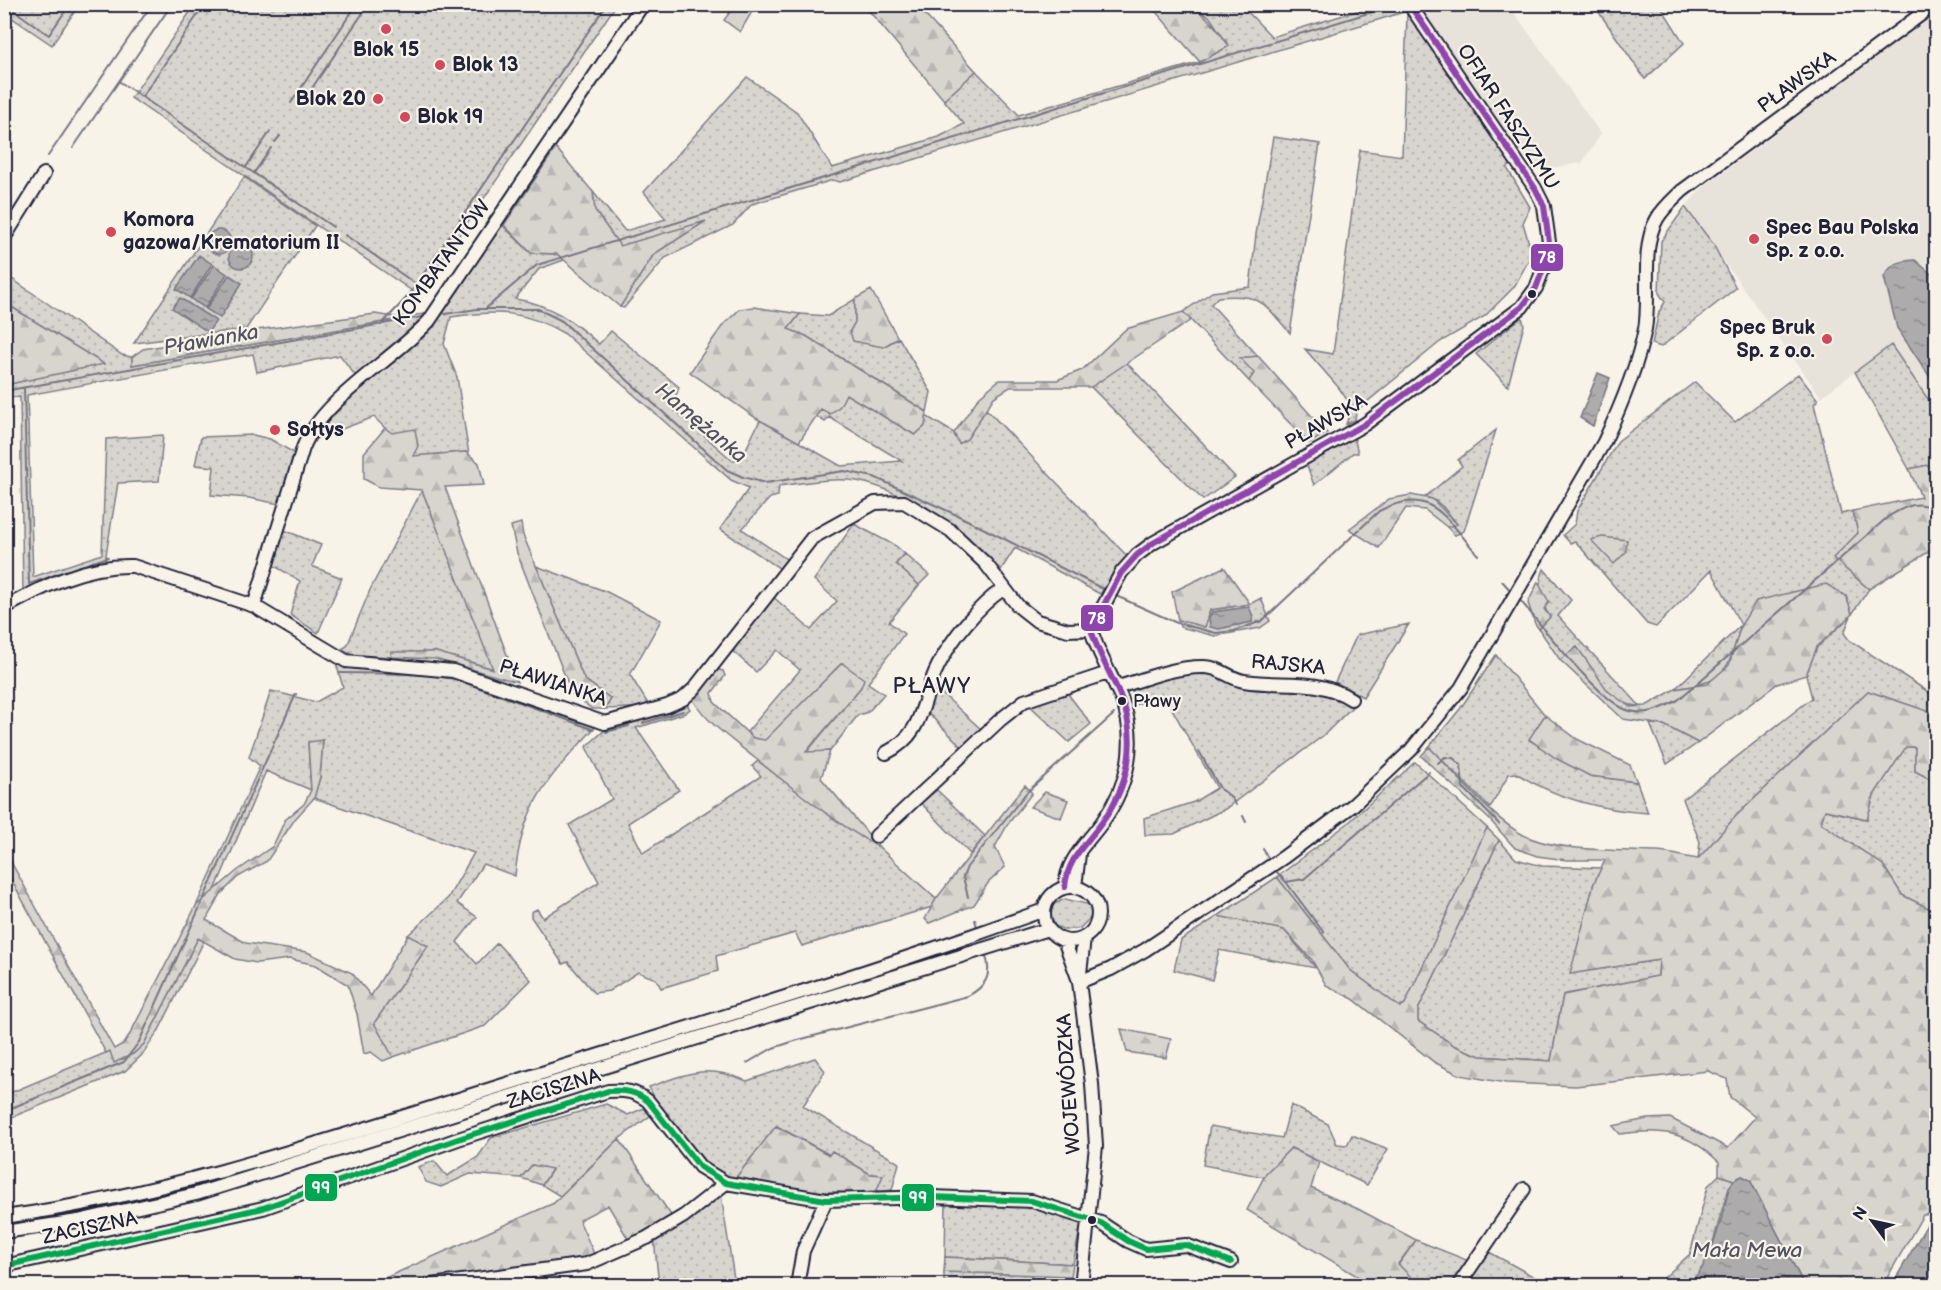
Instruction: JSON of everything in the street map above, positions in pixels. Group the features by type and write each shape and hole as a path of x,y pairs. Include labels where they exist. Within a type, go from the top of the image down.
{"street":[{"name":"KOMBATANTÓW","path":"254,606 303,448 312,430 327,411 404,347 429,321 643,4"},
{"name":"OFIAR FASZYZMU","path":"1409,4 1535,188 1544,206 1549,225 1547,259"},
{"name":"PŁAWSKA","path":"1080,982 1111,969 1145,950 1284,857 1353,805 1412,750 1461,688 1604,442 1621,405 1645,327 1652,228 1662,211 1682,191 1935,4"},
{"path":"4,238 44,174"},
{"name":"PŁAWSKA","path":"1091,629 1107,597 1130,564 1154,543 1365,424 1511,318 1536,288 1547,259"},
{"name":"PŁAWIANKA","path":"4,608 38,589 86,571 113,566 133,566 254,606 346,661 363,665 432,667 453,672 605,723 667,706 683,699 694,689 812,538 875,503 904,502 942,525 986,564 1003,589 1027,614 1048,626 1068,630 1091,629"},
{"path":"886,753 902,745 912,734 944,656 988,602 1003,589"},
{"path":"1070,887 1079,849 1114,804 1126,776 1128,720 1116,688 1096,650 1091,629"},
{"name":"RAJSKA","path":"1116,688 1154,676 1208,667 1245,682 1279,682 1329,687 1351,699"},
{"path":"876,837 1000,720 1024,701 1108,673"},
{"path":"1070,887 1089,893 1098,910 1096,925 1084,938 1064,940 1048,929 1044,910 1051,895 1070,887"},
{"path":"4,1217 76,1207 194,1178 301,1148 695,1026 1044,910"},
{"path":"4,1232 78,1221 207,1191 1048,929"},
{"name":"WOJEWÓDZKA","path":"1081,1286 1090,1219 1096,1146 1092,1084 1080,982 1084,938"},
{"name":"WOJEWÓDZKA","path":"1064,940 1080,982"},
{"name":"ZACISZNA","path":"4,1266 263,1208 458,1139 608,1091 637,1093 648,1101 700,1167 726,1183 826,1200 933,1197 1032,1202 1090,1219 1146,1249 1186,1245 1231,1262"},
{"path":"424,1286 587,1264 646,1238 684,1216 726,1183"},
{"path":"1458,1286 1524,1188"},
{"path":"797,1286 803,1251 826,1200"}],"shaded area":[{"path":"1431,5 1509,5 1601,134 1582,163 1536,170 1525,155 1522,156 1425,17 1432,10"},
{"path":"1936,13 1936,411 1891,345 1821,397 1685,207 1702,188"}],"green space":[{"path":"736,4 756,5 740,32 724,20"},
{"path":"4,5 79,5 52,45 5,13"},
{"path":"195,5 616,5 418,295 131,98"},
{"path":"864,5 916,5 976,71 944,100"},
{"path":"1150,5 1189,7 1197,10 1212,23 1229,46 1200,62"},
{"path":"1187,5 1241,5 1272,37 1360,10 1356,5 1400,5 1404,12 840,182 833,180 752,204 733,225 665,258 624,308 620,307 654,254 704,222 620,246 595,211 593,192 625,231 666,219 644,192 747,77 797,112 832,168 939,137 964,124 944,100 976,71 1019,115 1200,62 1229,46 1209,16"},
{"path":"1594,5 1660,5 1684,43 1645,79"},
{"path":"1407,14 1512,164 1507,168 1530,207 1523,223 1532,254 1514,287 1485,316 1440,342 1356,411 1355,420 1346,424 1352,407 1339,388 1305,349 1333,354 1360,150 1402,156"},
{"path":"1273,137 1320,144 1290,333 1267,307 1253,298 1218,297 1211,304 1258,356 1241,358 1255,373 1249,381 1183,312 1212,292 1250,287 1256,234"},
{"path":"556,148 593,192 595,211 620,246 706,221 654,254 620,307 557,254 531,253 504,225"},
{"path":"244,177 315,226 246,329 134,343"},
{"path":"1685,207 1713,244 1736,288 1661,347 1652,344 1659,312 1665,302 1659,293 1661,241"},
{"path":"501,224 531,253 557,254 564,260 539,269 515,299 550,309 580,328 599,344 611,331 679,387 672,407 733,461 744,453 760,420 841,466 902,461 829,417 825,422 816,416 821,409 846,394 915,435 925,426 926,416 954,433 955,438 967,439 986,409 1128,557 1100,594 1015,548 999,573 951,530 917,505 878,487 857,481 828,480 779,486 778,496 770,498 742,529 789,561 782,570 720,529 749,488 731,480 565,334 536,320 510,314 482,313 451,317 444,344 457,377 469,455 466,452 413,456 374,417 315,439 326,423 353,395 399,358 437,320"},
{"path":"5,274 122,355 132,357 132,365 394,320 395,317 425,314 424,323 357,378 340,355 257,372 253,354 27,395 33,577 102,554 106,439 163,435 159,481 118,483 105,561 23,590 20,397 5,398 4,385 103,364 5,303"},
{"path":"871,290 898,338 883,347 853,341 850,331 855,322 855,299"},
{"path":"855,299 855,322 850,331 883,347 899,338 931,392 927,412 806,336 788,329 800,314 828,316"},
{"path":"5,303 104,364 5,385"},
{"path":"754,307 800,314 788,329 806,336 927,412 925,426 915,435 846,394 840,406 830,414 821,409 799,442 756,418 690,372 723,325 740,309"},
{"path":"1183,312 1191,320 1091,387 1010,387 994,397 967,439 959,444 954,433 979,397 999,380 1057,380 1082,370 1126,329"},
{"path":"375,314 395,317 394,320 132,365 132,357 143,349 249,331"},
{"path":"1522,317 1524,325 1508,386 1476,354"},
{"path":"1891,345 1936,411 1936,475 1928,465 1909,469 1855,372"},
{"path":"1258,356 1327,433 1309,443 1249,381 1254,373 1240,358"},
{"path":"1126,362 1235,477 1203,500 1091,387"},
{"path":"1798,374 1818,400 1814,404 1841,514 1853,511 1858,533 1834,559 1869,589 1852,614 1846,596 1741,625 1711,570 1656,627 1647,624 1575,541 1570,543 1563,535 1575,524 1577,511 1618,441 1695,382 1735,422"},
{"path":"385,428 392,433 415,429 418,446 413,456 466,452 479,463 484,485 445,487 517,682 435,659 392,657 391,652 436,652 493,669 422,490 379,487 364,479 364,453"},
{"path":"1496,430 1464,531 1455,535 1447,527 1457,524 1447,511 1425,497 1462,466 1458,460"},
{"path":"253,435 270,439 294,453 279,504 249,498 211,495 214,467 195,465 201,437"},
{"path":"1354,437 1358,453 1353,453 1314,485 1306,463"},
{"path":"1928,465 1936,475 1936,547 1869,589 1833,558 1858,533 1853,511 1921,497 1909,469"},
{"path":"422,490 494,669 436,652 391,653 392,657 355,655 342,649 347,646 370,590"},
{"path":"1411,495 1432,499 1457,524 1447,527 1425,510 1406,508 1379,548 1349,529 1389,499"},
{"path":"521,523 523,535 584,679 611,699 605,709 592,709 572,694 517,553 511,526"},
{"path":"854,524 896,546 905,554 896,564 919,585 889,622 904,634 868,683 884,694 868,712 858,715 830,751 806,753 861,687 842,663 765,741 753,738 747,732 800,670 777,650 756,672 730,649 771,595 811,630 837,601 814,580"},
{"path":"284,530 321,545 312,566 342,578 318,633 290,615 300,581 273,565"},
{"path":"1602,537 1627,540 1626,552 1614,564 1591,540"},
{"path":"905,554 929,575 919,585 896,564"},
{"path":"536,566 605,591 661,620 630,675 650,707 605,709 611,699 584,679"},
{"path":"1224,567 1250,604 1210,610 1205,627 1178,620 1172,592"},
{"path":"1544,569 1571,600 1558,616 1640,706 1619,701 1611,694 1602,685 1577,647 1560,660 1539,629 1550,617 1541,593"},
{"path":"1538,582 1549,602 1544,609 1550,617 1539,629 1528,603"},
{"path":"1826,584 1846,596 1852,614 1817,647 1806,675 1777,684 1698,743 1664,725 1623,719 1560,660 1577,647 1608,691 1630,707 1646,706 1675,689 1707,684 1729,665 1741,625 1756,601"},
{"path":"1261,598 1270,621 1260,628 1215,636 1180,627 1178,620 1205,626 1210,610 1250,604"},
{"path":"1851,616 1844,633 1849,640 1936,697 1936,714 1868,691 1736,816 1698,859 1700,842 1683,799 1812,698 1806,675 1817,647"},
{"path":"1409,624 1363,697 1335,682 1357,635"},
{"path":"1741,625 1728,664 1722,672 1705,682 1675,689"},
{"path":"1496,655 1545,715 1529,740 1590,776 1637,782 1648,813 1579,802 1547,790 1516,773 1509,774 1490,808 1429,747 1460,709"},
{"path":"336,663 360,668 457,676 598,724 552,776 541,792 524,828 515,876 483,864 457,903 477,917 457,942 477,964 497,943 531,980 485,1026 393,1057 374,1023 428,946 408,935 448,898 474,853 314,798 320,777 323,740 308,743 311,790 266,771 215,890 196,906 260,766 249,757 271,691 316,702 343,687"},
{"path":"842,663 864,679 861,687 806,752 830,751 821,778 880,848 816,806 730,738 705,716 692,698 715,669 723,671 725,676 712,693 714,702 753,738 765,740"},
{"path":"1206,670 1338,694 1354,705 1324,735 1225,809 1174,834 1145,835 1144,818 1194,802 1217,788 1164,695 1132,706 1133,688 1179,674"},
{"path":"936,688 983,731 964,749 927,712"},
{"path":"1065,690 1091,724 1069,742 1027,703"},
{"path":"1868,691 1936,714 1936,782 1915,771 1915,747 1906,747 1874,795 1867,819 1825,810 1821,823 1883,865 1902,895 1932,910 1932,934 1936,938 1936,1206 1933,1214 1923,1215 1883,1285 1804,1285 1750,1180 1742,1176 1734,1180 1719,1175 1719,1162 1708,1152 1685,1138 1662,1132 1620,1134 1613,1126 1647,1119 1670,1118 1728,1148 1755,1117 1730,1097 1727,1079 1708,1071 1576,1086 1506,1083 1460,1075 1434,1062 1353,999 1326,985 1312,960 1284,930 1218,916 1277,877 1350,970 1400,1007 1405,1004 1487,828 1499,840 1418,1010 1418,1021 1455,1046 1480,1056 1551,1061 1563,995 1658,976 1659,960 1570,974 1594,883 1605,860 1567,860 1537,856 1515,848 1490,820 1421,756 1429,747 1494,814 1531,839 1566,847 1657,852 1698,859 1736,816"},
{"path":"685,702 690,709 685,713 636,728 679,790 628,823 643,853 761,776 752,766 758,761 794,789 880,848 936,899 932,907 802,946 795,933 716,956 718,971 661,988 656,979 638,972 609,991 594,993 568,962 563,964 531,917 531,912 537,909 543,918 599,882 569,825 612,799 586,747 607,728"},
{"path":"1545,715 1577,739 1630,765 1637,782 1590,776 1557,759 1529,739"},
{"path":"1650,724 1664,725 1698,743 1667,764"},
{"path":"323,740 320,777 314,798 295,819 267,861 238,877 221,894 206,920 246,943 307,952 352,973 371,996 408,935 428,946 374,1023 393,1057 383,1061 371,1052 364,1054 357,1014 348,985 316,965 290,959 257,963 235,959 198,938 144,1044 133,1054 114,1063 110,1051 106,1053 5,868 5,851 114,1049 123,1044 130,1034 196,906 237,871 273,846 285,820 304,804 311,790 308,742"},
{"path":"1905,747 1915,747 1915,771 1936,782 1936,938 1932,934 1932,910 1902,895 1883,865 1821,823 1825,810 1867,819 1874,795"},
{"path":"1415,762 1487,828 1405,1004 1399,1007 1350,970 1277,877 1347,824"},
{"path":"1025,785 1032,793 1008,824 995,847 1005,867 988,883 974,905 929,923 925,919 936,899"},
{"path":"937,790 985,836 970,854 921,803"},
{"path":"1045,792 1068,800 1061,818 1030,807"},
{"path":"1499,840 1516,859 1542,866 1602,868 1594,883 1571,973 1659,960 1658,976 1563,995 1551,1061 1480,1056 1455,1046 1418,1021 1418,1010"},
{"path":"1065,899 1091,905 1092,916 1080,928 1065,930 1050,924 1047,919 1054,904"},
{"path":"1218,916 1284,930 1316,968 1219,950 1212,980 1174,970 1181,940"},
{"path":"198,938 204,941 159,1030 143,1054 125,1071 5,1120 5,1095 110,1051 133,1054 144,1044"},
{"path":"1121,1029 1171,1039 1166,1058 1127,1052"},
{"path":"815,1058 825,1071 803,1106 899,1163 892,1190 876,1192 883,1175 870,1174 832,1151 830,1155 777,1126 734,1180 711,1169 656,1101 649,1087 697,1072 720,1073 747,1081"},
{"path":"606,1104 628,1115 649,1106 654,1113 619,1139 560,1196 542,1185 552,1170 532,1165 521,1178 470,1174 441,1187 426,1182 418,1167 434,1161 447,1176 478,1157 491,1138"},
{"path":"1291,1105 1328,1124 1337,1144 1347,1145 1352,1135 1388,1149 1367,1185 1291,1148 1264,1177 1203,1165 1210,1126 1282,1138"},
{"path":"776,1126 829,1155 832,1151 870,1174 883,1175 876,1192 805,1190 734,1180"},
{"path":"619,1139 673,1218 630,1242 608,1205 579,1220 595,1256 584,1261 438,1278 419,1285 367,1286 554,1203"},
{"path":"1291,1148 1319,1162 1311,1188 1358,1209 1416,1240 1398,1264 1415,1281 1410,1285 1372,1285 1247,1210 1266,1173"},
{"path":"532,1165 552,1169 542,1185 521,1178"},
{"path":"1719,1175 1734,1180 1723,1206 1705,1263 1688,1285 1655,1286 1690,1254 1708,1186"},
{"path":"721,1194 735,1285 659,1285 654,1239"},
{"path":"946,1204 1017,1204 1036,1206 1069,1215 1081,1224 1073,1264 945,1257"},
{"path":"1416,1240 1469,1261 1452,1286 1410,1285 1414,1281 1398,1265"},
{"path":"1489,1252 1549,1285 1465,1286"},
{"path":"945,1257 1073,1264 1071,1276 944,1272"},
{"path":"944,1272 1071,1276 1071,1285 944,1286"}],"water":[{"path":"219,230 224,231 230,237 230,247 224,253 219,254 214,253 208,247 207,242 208,237 214,231"},
{"path":"241,244 246,245 252,251 252,261 246,267 241,268 236,267 230,261 229,256 230,251 236,245"},
{"path":"199,255 212,264 190,298 176,289"},
{"path":"1915,260 1936,278 1936,386 1897,328 1884,277 1896,264"},
{"path":"214,265 227,274 205,308 191,299"},
{"path":"229,275 242,283 220,318 206,309"},
{"path":"180,298 216,321 208,332 172,308"},
{"path":"1598,373 1610,378 1593,426 1580,418"},
{"path":"1249,607 1253,616 1252,622 1219,629 1210,627 1209,617 1212,612"},
{"name":"Mała Mewa","path":"1742,1176 1750,1180 1804,1285 1688,1285 1696,1277 1709,1254 1729,1188 1734,1180"},
{"path":"1936,1206 1936,1285 1892,1285 1933,1214"}],"waterway":[{"path":"5,4 49,35 70,4"},
{"path":"73,148 172,4"},
{"path":"205,4 142,97 333,227"},
{"path":"291,103 357,4"},
{"path":"312,88 369,4"},
{"path":"381,325 409,295 607,4"},
{"path":"485,309 537,265 1398,4"},
{"path":"48,156 148,10"},
{"path":"120,82 142,97"},
{"path":"246,167 270,132"},
{"path":"275,142 280,136"},
{"path":"254,173 271,148"},
{"path":"345,235 416,284"},
{"name":"Hamężanka","path":"445,314 477,309 538,309 562,321 727,470 765,483 844,471 874,477 961,517 1107,591"},
{"name":"Pławianka","path":"4,391 422,317"},
{"path":"24,389 29,584 108,557"},
{"path":"1114,595 1177,623 1216,633 1234,631 1262,621 1379,511 1412,501 1436,509 1447,518 1478,555"},
{"path":"1519,599 1572,662 1604,694 1630,711 1649,712 1678,700 1889,516 1906,507 1918,504 1936,511"},
{"path":"1502,581 1512,592"},
{"path":"340,673 422,674 455,679 592,729"},
{"path":"4,1111 124,1062 139,1042 296,694"},
{"path":"643,723 683,711"},
{"path":"968,897 963,877 967,867 1026,793 1114,714"},
{"path":"606,732 629,726"},
{"path":"1199,751 1221,790 1229,795 1236,805"},
{"path":"1438,763 1445,757 1453,758 1461,765 1463,787 1499,824"},
{"path":"1275,870 1286,882 1304,879 1429,772"},
{"path":"1243,816 1246,822"},
{"path":"1263,849 1268,858"},
{"path":"1286,882 1324,933"},
{"path":"975,920 977,927"},
{"path":"747,1063 773,1048 798,1040 968,996 986,980 988,975 986,956"}],"transit line":[{"name":"78","path":"1065,887 1074,859 1112,807 1128,763 1130,748 1127,716 1091,629 1121,573 1137,555 1153,543 1365,424 1522,307 1536,288 1547,259 1549,242 1544,206 1535,188 1409,4"},
{"name":"99","path":"4,1266 263,1208 458,1139 608,1091 634,1093 648,1101 700,1167 726,1183 826,1200 933,1197 1032,1201 1101,1223 1128,1241 1146,1249 1186,1245 1231,1262"}],"place":[{"name":"Blok 15","path":"386,29"},
{"name":"Blok 13","path":"440,65"},
{"name":"Blok 20","path":"378,99"},
{"name":"Blok 19","path":"405,117"},
{"name":"Komora gazowa/Krematorium II","path":"111,232"},
{"name":"Spec Bau Polska Sp. z o.o.","path":"1754,239"},
{"name":"Spec Bruk Sp. z o.o.","path":"1827,339"},
{"name":"Sołtys","path":"275,430"},
{"name":"Pławy","path":"1122,701"}],"district":[{"name":"PŁAWY","path":"932,686"}]}
